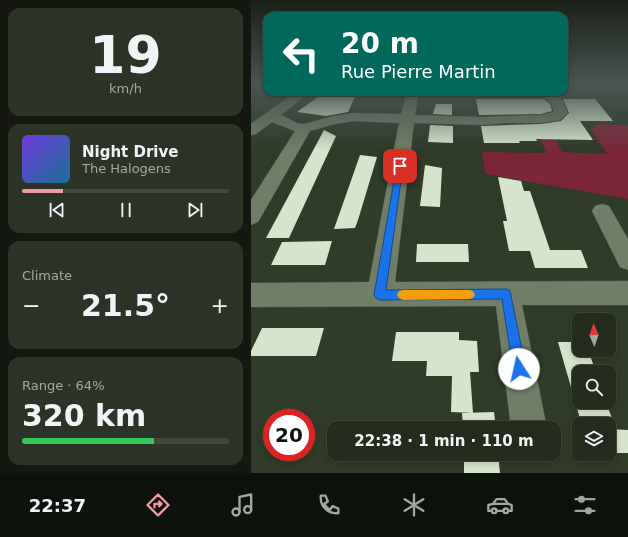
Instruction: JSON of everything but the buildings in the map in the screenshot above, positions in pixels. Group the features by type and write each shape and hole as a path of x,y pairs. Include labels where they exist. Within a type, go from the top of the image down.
{"street":[{"path":"251,131 285,106"},
{"path":"380,295 410,106"},
{"path":"271,116 294,127 304,128 335,120 354,118 481,122 505,119 541,119 555,117 561,113 560,106"},
{"path":"251,217 304,128"},
{"path":"602,211 628,260"},
{"path":"251,295 628,293"},
{"path":"507,294 528,421"}],"shaded area":[{"path":"534,123 548,123 562,152 607,154 591,130 597,124 628,125 628,199 485,174 482,152 546,153"}],"slow traffic":[{"path":"403,295 469,295"}],"route":[{"path":"400,166 380,295 507,294 519,369"}]}
